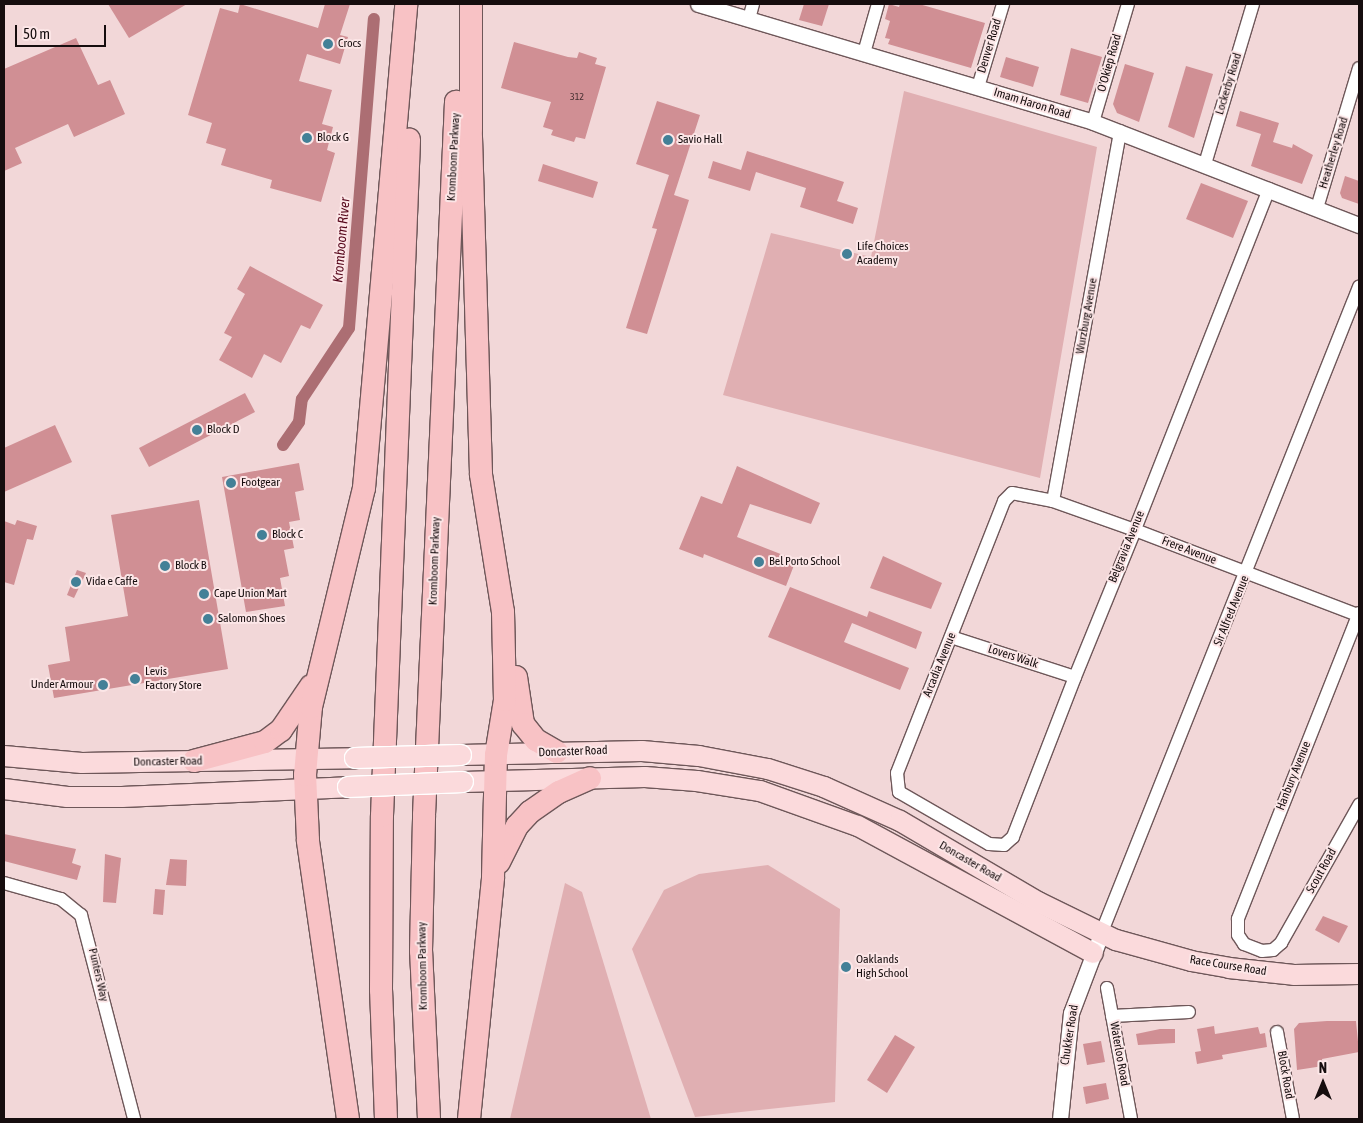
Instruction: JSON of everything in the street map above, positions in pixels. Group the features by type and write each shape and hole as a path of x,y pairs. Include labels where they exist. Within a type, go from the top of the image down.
{"highway":[{"path":"348,1119 308,840 305,789 311,707 364,488 406,4"},
{"path":"386,1119 381,990 382,834 398,480 414,4"},
{"name":"Kromboom Parkway","path":"429,1119 420,951 424,814 461,4"},
{"path":"471,4 471,129 481,474 503,612 524,724 536,740 558,752"},
{"path":"469,1119 493,877 497,781 496,755 505,700 503,612"},
{"path":"194,761 257,745 281,730 306,697 321,665"},
{"path":"493,877 508,840 530,812 559,792 590,778"}],"main road":[{"name":"Doncaster Road","path":"4,756 82,763 496,755 642,750 699,756 802,780 900,821 1038,902 1101,934"},
{"name":"Doncaster Road","path":"4,789 67,797 122,797 590,778 697,780 760,791 808,806 858,826 1093,953"},
{"name":"Race Course Road","path":"1101,934 1191,962 1229,968 1294,975 1359,974"}],"street":[{"name":"Imam Haron Road","path":"698,4 1120,131 1359,225"},
{"path":"749,19 753,4"},
{"path":"864,53 878,4"},
{"name":"Denver Road","path":"978,87 1003,4"},
{"name":"O'Okiep Road","path":"1093,122 1128,4"},
{"name":"Lockerby Road","path":"1205,164 1253,4"},
{"name":"Heatherley Road","path":"1317,208 1359,68"},
{"name":"Wurzburg Avenue","path":"1053,501 1120,131"},
{"name":"Belgravia Avenue","path":"948,822 993,845 1004,845 1013,837 1269,189"},
{"name":"Sir Alfred Avenue","path":"1101,934 1247,573 1359,287"},
{"name":"Frere Avenue","path":"1018,492 1053,501 1135,530 1359,614"},
{"name":"Arcadia Avenue","path":"948,822 902,795 896,780 1004,501 1010,494 1018,492"},
{"name":"Hanbury Avenue","path":"1285,938 1273,950 1262,951 1250,948 1240,940 1236,929 1238,919 1359,614"},
{"name":"Lovers Walk","path":"951,637 1075,677"},
{"name":"Scout Road","path":"1285,938 1359,805"},
{"name":"Punters Way","path":"4,883 60,899 81,915 134,1119"},
{"name":"Chukker Road","path":"1060,1119 1071,1013 1101,934"},
{"name":"Waterloo Road","path":"1107,988 1130,1119"},
{"path":"1112,1016 1189,1012"},
{"name":"Block Road","path":"1277,1032 1293,1119"}],"shaded area":[{"path":"904,91 1097,147 1040,478 723,395 771,233 871,257"},
{"path":"768,865 840,909 835,1102 695,1117 632,949 664,890 699,874"},
{"path":"565,883 582,892 651,1119 510,1119"}],"building":[{"path":"108,4 187,4 129,38"},
{"path":"240,4 318,28 325,4 350,4 340,35 348,37 340,64 307,54 299,81 332,90 322,124 333,127 327,150 335,153 321,202 270,188 272,180 221,165 226,149 206,143 212,123 188,115 220,8 238,13"},
{"path":"804,4 829,4 822,26 799,20"},
{"path":"889,4 899,7 900,4 919,4 985,23 971,68 888,44 890,39 885,38 890,21 885,19"},
{"path":"76,38 98,85 110,80 125,114 74,137 68,124 15,148 22,163 4,171 4,69"},
{"path":"514,42 568,57 577,58 579,52 597,58 595,64 606,67 585,139 576,137 574,142 551,135 553,130 543,127 551,102 501,88"},
{"path":"1071,48 1102,57 1088,103 1060,95"},
{"path":"1006,57 1039,67 1033,87 1000,77"},
{"path":"1125,64 1154,73 1139,122 1117,113 1113,104"},
{"path":"1186,66 1213,74 1194,138 1168,127"},
{"path":"657,101 700,115 674,195 689,200 647,334 626,328 657,229 652,228 669,175 636,164"},
{"path":"1240,111 1279,123 1273,142 1292,148 1293,144 1313,155 1302,184 1251,166 1261,134 1236,126"},
{"path":"747,151 844,182 837,201 858,208 853,224 800,207 806,188 756,172 750,191 708,178 713,161 741,170"},
{"path":"543,164 598,182 593,198 538,181"},
{"path":"1345,176 1359,181 1359,204 1342,198 1340,193"},
{"path":"1201,183 1248,201 1233,238 1186,219"},
{"path":"250,266 323,305 310,329 301,325 281,363 264,354 252,378 219,360 232,337 224,333 245,294 237,289"},
{"name":"Block D","path":"245,393 255,412 149,467 139,448"},
{"path":"55,425 72,462 4,492 4,448"},
{"name":"Block C","path":"299,463 304,490 295,492 300,520 289,522 294,548 284,550 289,576 280,578 285,606 246,612 222,477"},
{"path":"737,466 820,503 811,524 750,504 737,537 796,560 786,586 704,554 703,558 679,549 701,496 722,504"},
{"name":"Block B","path":"199,500 228,669 54,698 48,665 70,661 65,627 128,616 111,515"},
{"path":"17,520 37,526 33,540 27,539 14,585 4,582 4,521 15,525"},
{"path":"883,556 942,583 931,609 870,588"},
{"path":"77,570 86,573 74,598 67,595"},
{"path":"790,587 867,617 869,611 922,632 916,649 852,623 844,642 909,668 900,690 768,637"},
{"path":"4,834 76,849 72,863 81,866 77,880 4,861"},
{"path":"105,854 121,858 116,903 103,902"},
{"path":"170,859 187,860 186,886 166,885"},
{"path":"155,889 165,890 163,915 153,914"},
{"path":"1323,916 1348,926 1339,943 1315,930"},
{"path":"1356,1021 1359,1052 1322,1059 1323,1066 1297,1070 1294,1029 1299,1023"},
{"path":"1214,1026 1215,1034 1258,1027 1260,1034 1265,1033 1267,1047 1222,1055 1223,1059 1197,1064 1195,1052 1201,1051 1197,1029"},
{"path":"1160,1029 1175,1029 1175,1043 1138,1045 1136,1034"},
{"path":"895,1035 915,1047 887,1093 867,1080"},
{"path":"1101,1041 1105,1062 1087,1065 1083,1044"},
{"path":"1106,1083 1109,1099 1086,1104 1083,1087"}],"waterway":[{"name":"Kromboom River","path":"283,445 299,422 302,399 349,328 374,19"}],"place":[{"name":"Crocs","path":"328,44"},
{"name":"Block G","path":"307,138"},
{"name":"Savio Hall","path":"668,140"},
{"name":"Life Choices Academy","path":"847,254"},
{"name":"Block D","path":"197,430"},
{"name":"Footgear","path":"231,483"},
{"name":"Block C","path":"262,535"},
{"name":"Bel Porto School","path":"759,562"},
{"name":"Block B","path":"165,566"},
{"name":"Vida e Caffe","path":"76,582"},
{"name":"Cape Union Mart","path":"204,594"},
{"name":"Salomon Shoes","path":"208,619"},
{"name":"Levis Factory Store","path":"135,679"},
{"name":"Under Armour","path":"103,685"},
{"name":"Oaklands High School","path":"846,967"}]}
